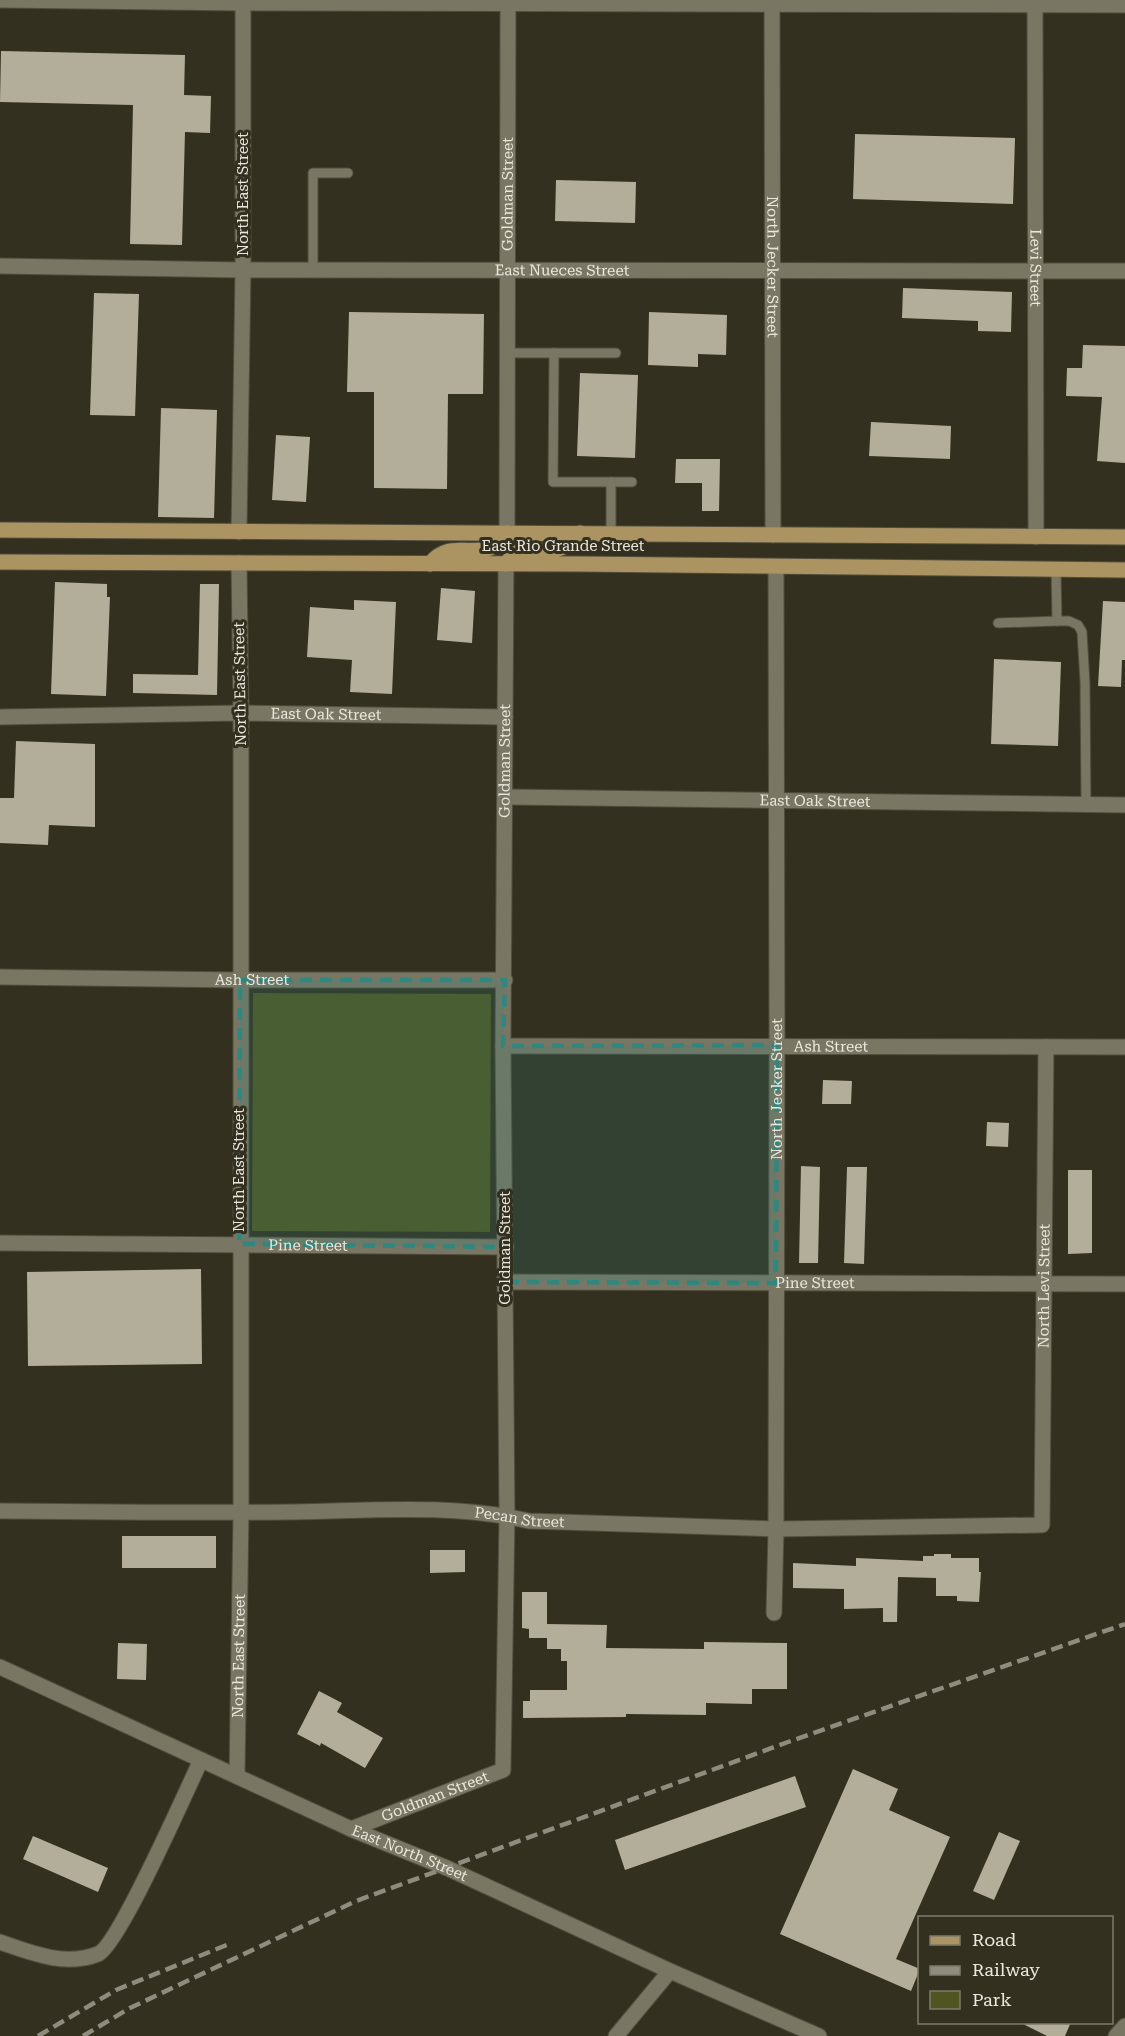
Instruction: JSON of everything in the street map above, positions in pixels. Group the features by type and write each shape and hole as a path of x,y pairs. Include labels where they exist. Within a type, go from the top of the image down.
{"main road":[{"name":"East Rio Grande Street","path":"0,530 1125,537"},
{"path":"430,564 437,554 446,550 483,549 496,545 507,533"},
{"path":"506,564 518,550 559,549 580,533"},
{"name":"East Rio Grande Street","path":"0,562 1125,570"}],"street":[{"path":"0,0 1125,4"},
{"name":"North East Street","path":"239,532 243,270 243,1"},
{"name":"Goldman Street","path":"507,533 508,1"},
{"name":"North Jecker Street","path":"772,1 773,535"},
{"name":"Levi Street","path":"1035,2 1036,537"},
{"name":"East Nueces Street","path":"0,266 243,270 1125,271"},
{"name":"North East Street","path":"237,1776 240,1513 241,713 238,563"},
{"name":"Goldman Street","path":"351,1829 503,1770 507,1516 503,1046 506,564"},
{"name":"North Jecker Street","path":"774,1613 777,1045 776,567"},
{"name":"East Oak Street","path":"0,717 241,713 506,717"},
{"name":"East Oak Street","path":"506,797 1125,805"},
{"name":"Ash Street","path":"0,977 505,980"},
{"name":"Ash Street","path":"503,1046 1125,1047"},
{"name":"North Levi Street","path":"1042,1525 1046,1047"},
{"name":"Pine Street","path":"0,1243 506,1247"},
{"name":"Pine Street","path":"505,1282 1125,1284"},
{"name":"Pecan Street","path":"0,1511 240,1513 459,1510 529,1521 776,1528 1042,1525"},
{"name":"East North Street","path":"0,1667 351,1829 447,1868 670,1971 819,2036"},
{"path":"0,1942 57,1960 79,1959 101,1953 117,1933 201,1760"},
{"path":"616,2036 670,1971"},
{"path":"1116,2036 1125,2026"}],"lane":[{"path":"313,270 313,173 348,173"},
{"path":"508,353 616,352"},
{"path":"554,353 553,482 632,482"},
{"path":"611,482 611,534"},
{"path":"1056,569 1057,621"},
{"path":"998,623 1069,621 1078,625 1082,632 1085,683 1086,805"}],"highlighted area":[{"path":"240,980 505,980 503,1046 777,1045 776,1283 505,1282 506,1247 239,1244"}],"green space":[{"path":"253,993 491,994 490,1232 252,1231"}],"building":[{"path":"1,51 185,55 184,95 211,96 210,133 185,132 182,245 130,244 133,105 0,102"},
{"path":"855,134 1015,138 1013,204 853,199"},
{"path":"556,180 636,182 635,223 555,221"},
{"path":"903,288 1012,292 1011,332 978,331 978,321 902,318"},
{"path":"94,293 139,294 135,416 90,415"},
{"path":"349,312 484,314 483,394 448,394 447,489 374,488 374,392 347,392"},
{"path":"649,312 727,315 726,355 698,354 698,367 648,365"},
{"path":"1083,345 1125,346 1125,463 1097,461 1102,397 1066,396 1067,368 1082,368"},
{"path":"580,373 638,375 635,458 577,456"},
{"path":"161,408 217,410 214,518 158,517"},
{"path":"871,422 951,426 950,459 869,456"},
{"path":"276,435 310,437 306,502 272,500"},
{"path":"676,459 720,459 719,511 702,511 702,483 675,483"},
{"path":"55,582 107,584 107,597 110,597 106,696 51,694"},
{"path":"200,584 219,584 217,695 133,693 133,674 198,675"},
{"path":"441,588 475,591 472,643 437,640"},
{"path":"354,600 396,602 392,694 350,692 352,660 307,657 310,607 354,610"},
{"path":"1103,601 1125,602 1125,660 1122,660 1121,687 1098,686"},
{"path":"994,659 1061,662 1058,746 991,744"},
{"path":"16,741 95,744 95,827 49,825 48,845 0,843 0,798 14,798"},
{"path":"823,1080 852,1081 851,1104 822,1104"},
{"path":"987,1122 1009,1123 1008,1147 986,1146"},
{"path":"801,1166 820,1167 818,1263 799,1263"},
{"path":"847,1167 867,1167 864,1264 844,1263"},
{"path":"1068,1170 1092,1170 1092,1253 1068,1254"},
{"path":"201,1269 202,1364 28,1366 27,1272"},
{"path":"122,1536 216,1536 216,1568 122,1568"},
{"path":"430,1550 465,1550 465,1572 430,1573"},
{"path":"934,1554 951,1554 951,1558 979,1558 979,1572 981,1572 979,1602 957,1601 957,1596 936,1596 936,1578 898,1577 897,1622 883,1622 883,1608 844,1609 844,1589 793,1588 793,1563 856,1566 856,1558 923,1561 923,1556 934,1556"},
{"path":"522,1592 547,1592 547,1624 607,1625 606,1648 704,1649 704,1642 787,1643 787,1689 752,1689 752,1704 706,1703 706,1715 626,1714 626,1717 523,1718 523,1701 530,1701 530,1690 567,1690 567,1661 561,1661 561,1649 547,1649 547,1638 529,1638 529,1629 522,1628"},
{"path":"118,1643 147,1644 146,1680 117,1679"},
{"path":"319,1691 342,1703 337,1712 383,1738 365,1768 321,1743 320,1746 297,1734"},
{"path":"853,1769 898,1789 889,1810 950,1837 896,1959 918,1968 911,1991 780,1934"},
{"path":"795,1776 806,1807 625,1870 615,1840"},
{"path":"999,1832 1020,1841 994,1900 973,1891"},
{"path":"33,1836 108,1868 98,1892 23,1859"},
{"path":"1023,2024 1070,2024 1065,2036 1047,2036"}],"railway":[{"path":"83,2036 130,2008 356,1901 788,1742 1125,1624"},
{"path":"38,2036 116,1990 229,1944"}]}
